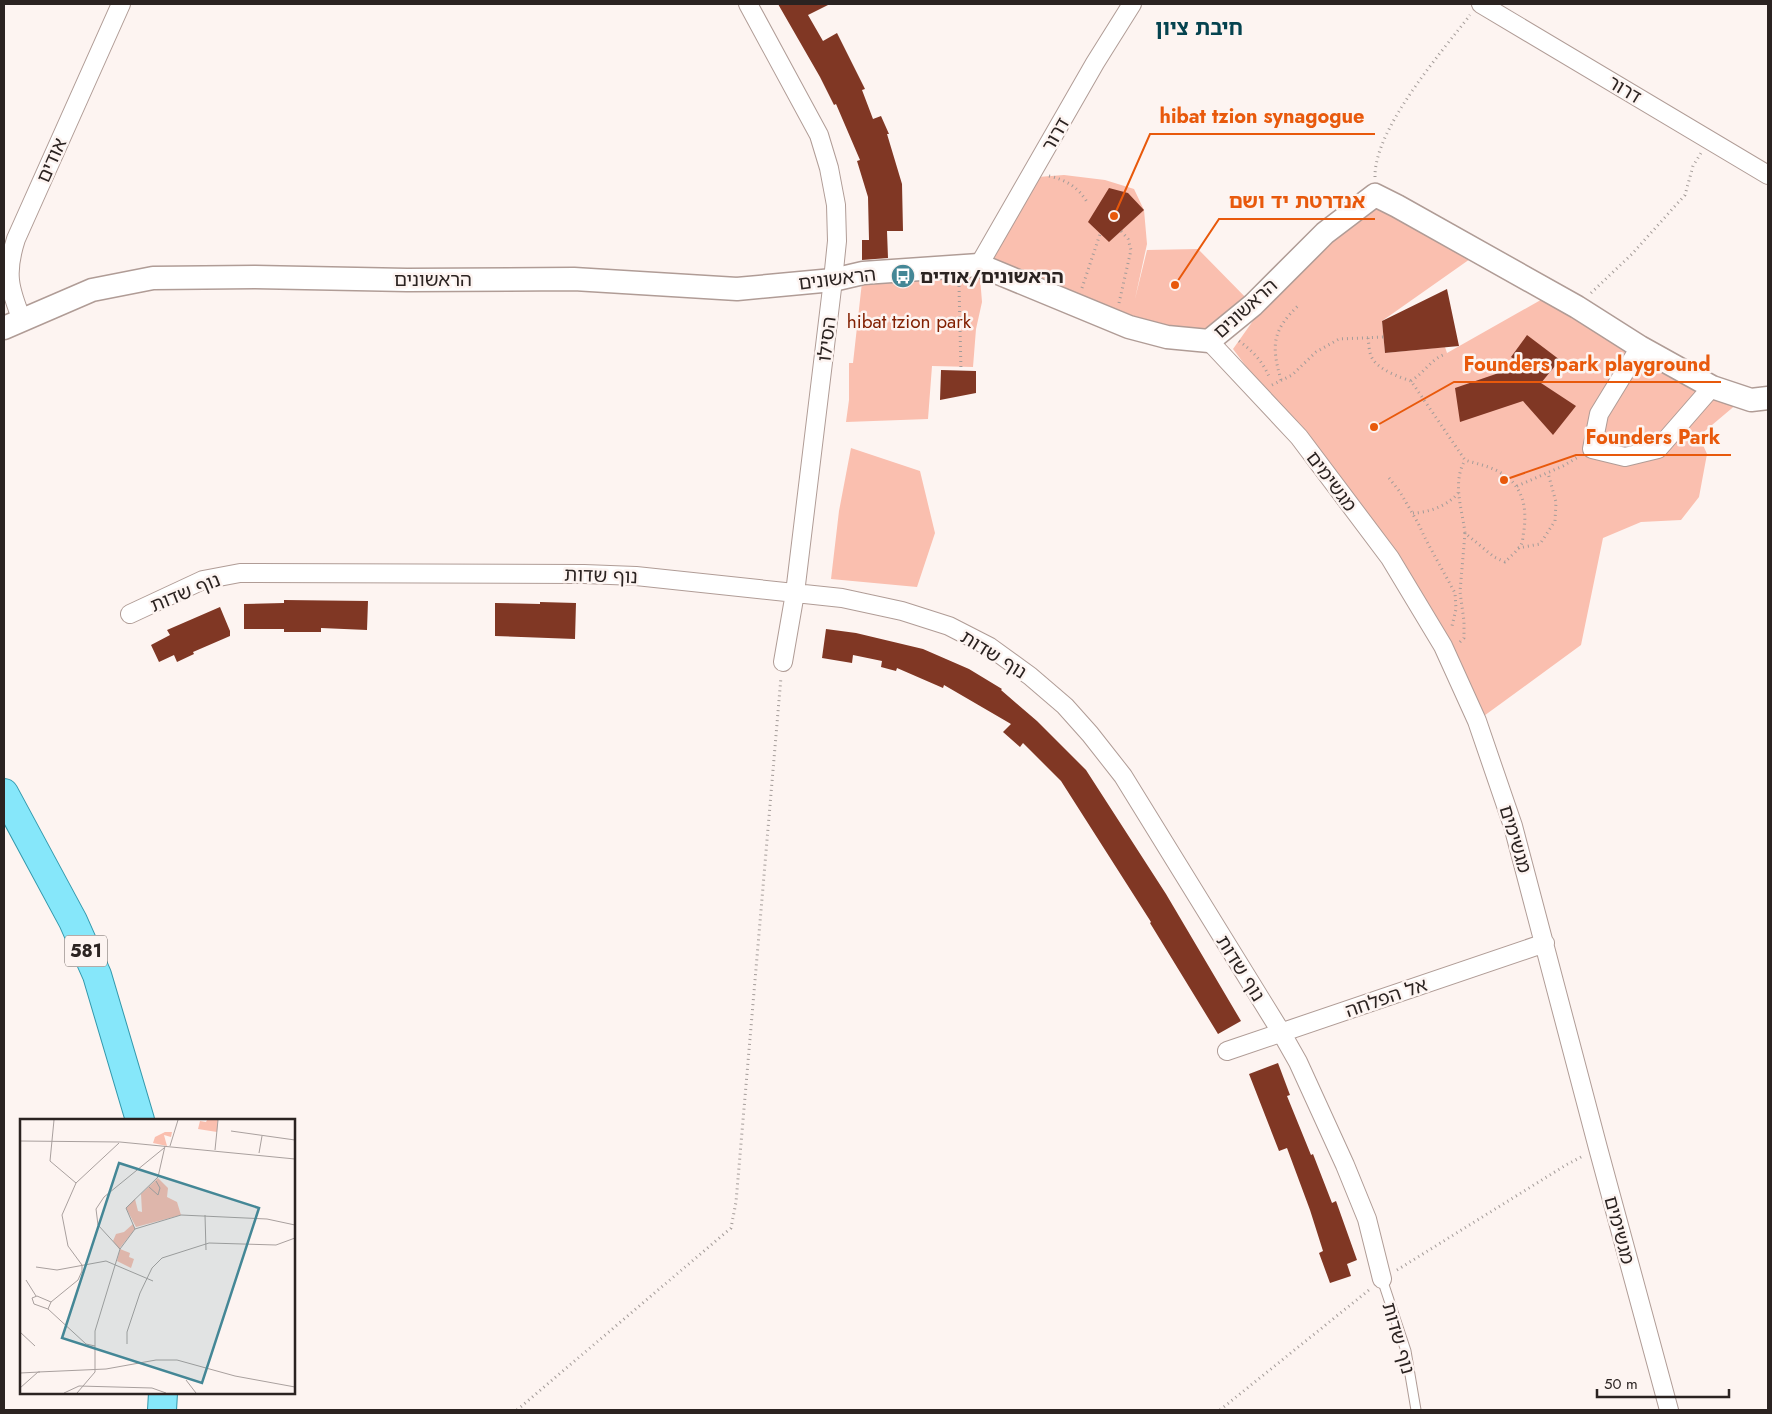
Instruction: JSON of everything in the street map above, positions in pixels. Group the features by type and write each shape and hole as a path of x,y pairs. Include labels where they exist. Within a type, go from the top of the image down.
{"main road":[{"name":"581","path":"4,793 73,921 97,975 140,1119"},
{"path":"162,1410 163,1394"}],"street":[{"name":"אודים","path":"13,324 10,258 16,239 121,4"},
{"name":"הסילו","path":"748,4 819,135 830,168 836,204 837,241 833,280 795,593 783,662"},
{"name":"דרור","path":"969,266 1031,174 1095,63 1132,4"},
{"name":"דרור","path":"1478,7 1768,175"},
{"name":"הראשונים","path":"13,324 92,290 153,278 574,279 737,289 833,280 863,273 969,266 1076,305 1129,327 1167,336 1209,341 1253,305 1325,233 1375,195"},
{"path":"1375,195 1577,307 1640,347 1712,387 1750,400 1768,398"},
{"name":"מגשימים","path":"1209,341 1299,438 1390,558 1443,646 1477,721 1513,826 1669,1410"},
{"path":"1640,347 1599,414 1592,449 1625,457 1658,449 1712,387"},
{"name":"נוף שדות","path":"130,614 202,580 240,573 584,574 636,576 842,598 902,611 949,626 990,647 1030,676 1065,706 1123,776 1298,1062 1345,1165 1367,1219 1382,1279"},
{"name":"אל הפלחה","path":"1227,1051 1545,943"}],"lane":[{"name":"נוף שדות","path":"1382,1279 1406,1351 1416,1410"}],"path":[{"path":"1375,195 1374,167 1388,131 1405,102 1434,61 1478,7"},
{"path":"1577,307 1632,254 1685,195 1693,166 1710,140"},
{"path":"1031,174 1051,176 1069,182 1087,202"},
{"path":"1114,321 1131,250 1128,240 1121,231"},
{"path":"1076,305 1100,234"},
{"path":"961,371 969,266"},
{"path":"1281,380 1274,354 1279,328 1287,316 1300,304"},
{"path":"1255,392 1292,375 1316,352 1338,339 1383,337"},
{"path":"1368,338 1372,358 1380,366 1400,378 1411,381 1465,460 1501,473 1512,481 1521,492 1525,523 1522,544 1505,562 1494,557 1465,533"},
{"path":"1239,341 1251,350 1260,361 1272,385"},
{"path":"1411,381 1439,356 1446,354"},
{"path":"1443,646 1458,644 1464,638 1460,592 1465,533 1459,492 1459,470 1465,460"},
{"path":"1517,486 1563,466"},
{"path":"1518,548 1540,544 1555,521 1556,502 1548,472"},
{"path":"1389,478 1413,513 1455,593 1456,610 1452,630 1449,640 1443,646"},
{"path":"1413,513 1419,513 1444,504 1454,499 1459,492"},
{"path":"517,1410 731,1228 736,1202 783,662"},
{"path":"1220,1410 1382,1279 1566,1165 1598,1148"}],"green space":[{"path":"1064,175 1105,180 1134,189 1144,210 1147,244 1135,299 1147,250 1198,249 1253,305 1209,341 1129,327 983,258 1038,177"},
{"path":"1375,195 1480,252 1382,321 1385,353 1445,347 1447,353 1553,293 1744,398 1699,436 1707,454 1699,497 1681,520 1641,522 1603,538 1581,645 1477,721 1370,532 1233,349 1294,263"},
{"name":"hibat tzion park","path":"979,265 982,302 976,329 973,367 932,366 928,419 846,422 849,400 849,363 853,363 863,273"},
{"path":"851,448 920,471 935,533 917,587 831,579 839,511"}],"building":[{"path":"778,4 830,4 808,15 823,41 837,33 865,89 862,90 873,119 881,116 889,134 887,134 902,184 903,231 887,231 888,258 862,260 862,240 869,240 868,197 857,161 860,160 836,104 834,105"},
{"path":"1109,188 1128,193 1144,210 1109,242 1088,222"},
{"path":"1447,289 1459,346 1385,353 1382,321"},
{"path":"1527,335 1560,360 1541,383 1576,406 1553,435 1523,401 1460,422 1455,388 1522,365 1511,357"},
{"path":"941,370 976,371 976,393 940,400"},
{"path":"284,600 368,601 367,630 321,628 321,632 284,632 284,629 244,629 244,604 284,603"},
{"path":"540,602 576,603 575,639 495,636 495,603 540,604"},
{"path":"220,607 230,631 230,636 193,652 194,654 177,662 174,655 159,662 151,645 170,635 167,630"},
{"path":"826,629 856,633 923,649 969,669 1002,689 1037,721 1086,770 1166,894 1241,1021 1218,1034 1151,922 1061,781 1023,743 1020,747 1003,732 1011,724 944,685 943,688 897,668 896,671 881,667 882,661 853,655 852,663 822,658"},
{"path":"1278,1063 1290,1095 1287,1096 1332,1203 1336,1201 1357,1260 1347,1264 1351,1276 1330,1283 1319,1253 1323,1251 1310,1210 1287,1148 1279,1151 1249,1074"}],"place":[{"name":"hibat tzion synagogue","path":"1114,216"},
{"name":"הראשונים/אודים","path":"903,276"},
{"name":"אנדרטת יד ושם","path":"1175,285"},
{"name":"Founders park playground","path":"1374,427"},
{"name":"Founders Park","path":"1504,480"}],"district":[{"name":"חיבת ציון","path":"1199,28"}]}
